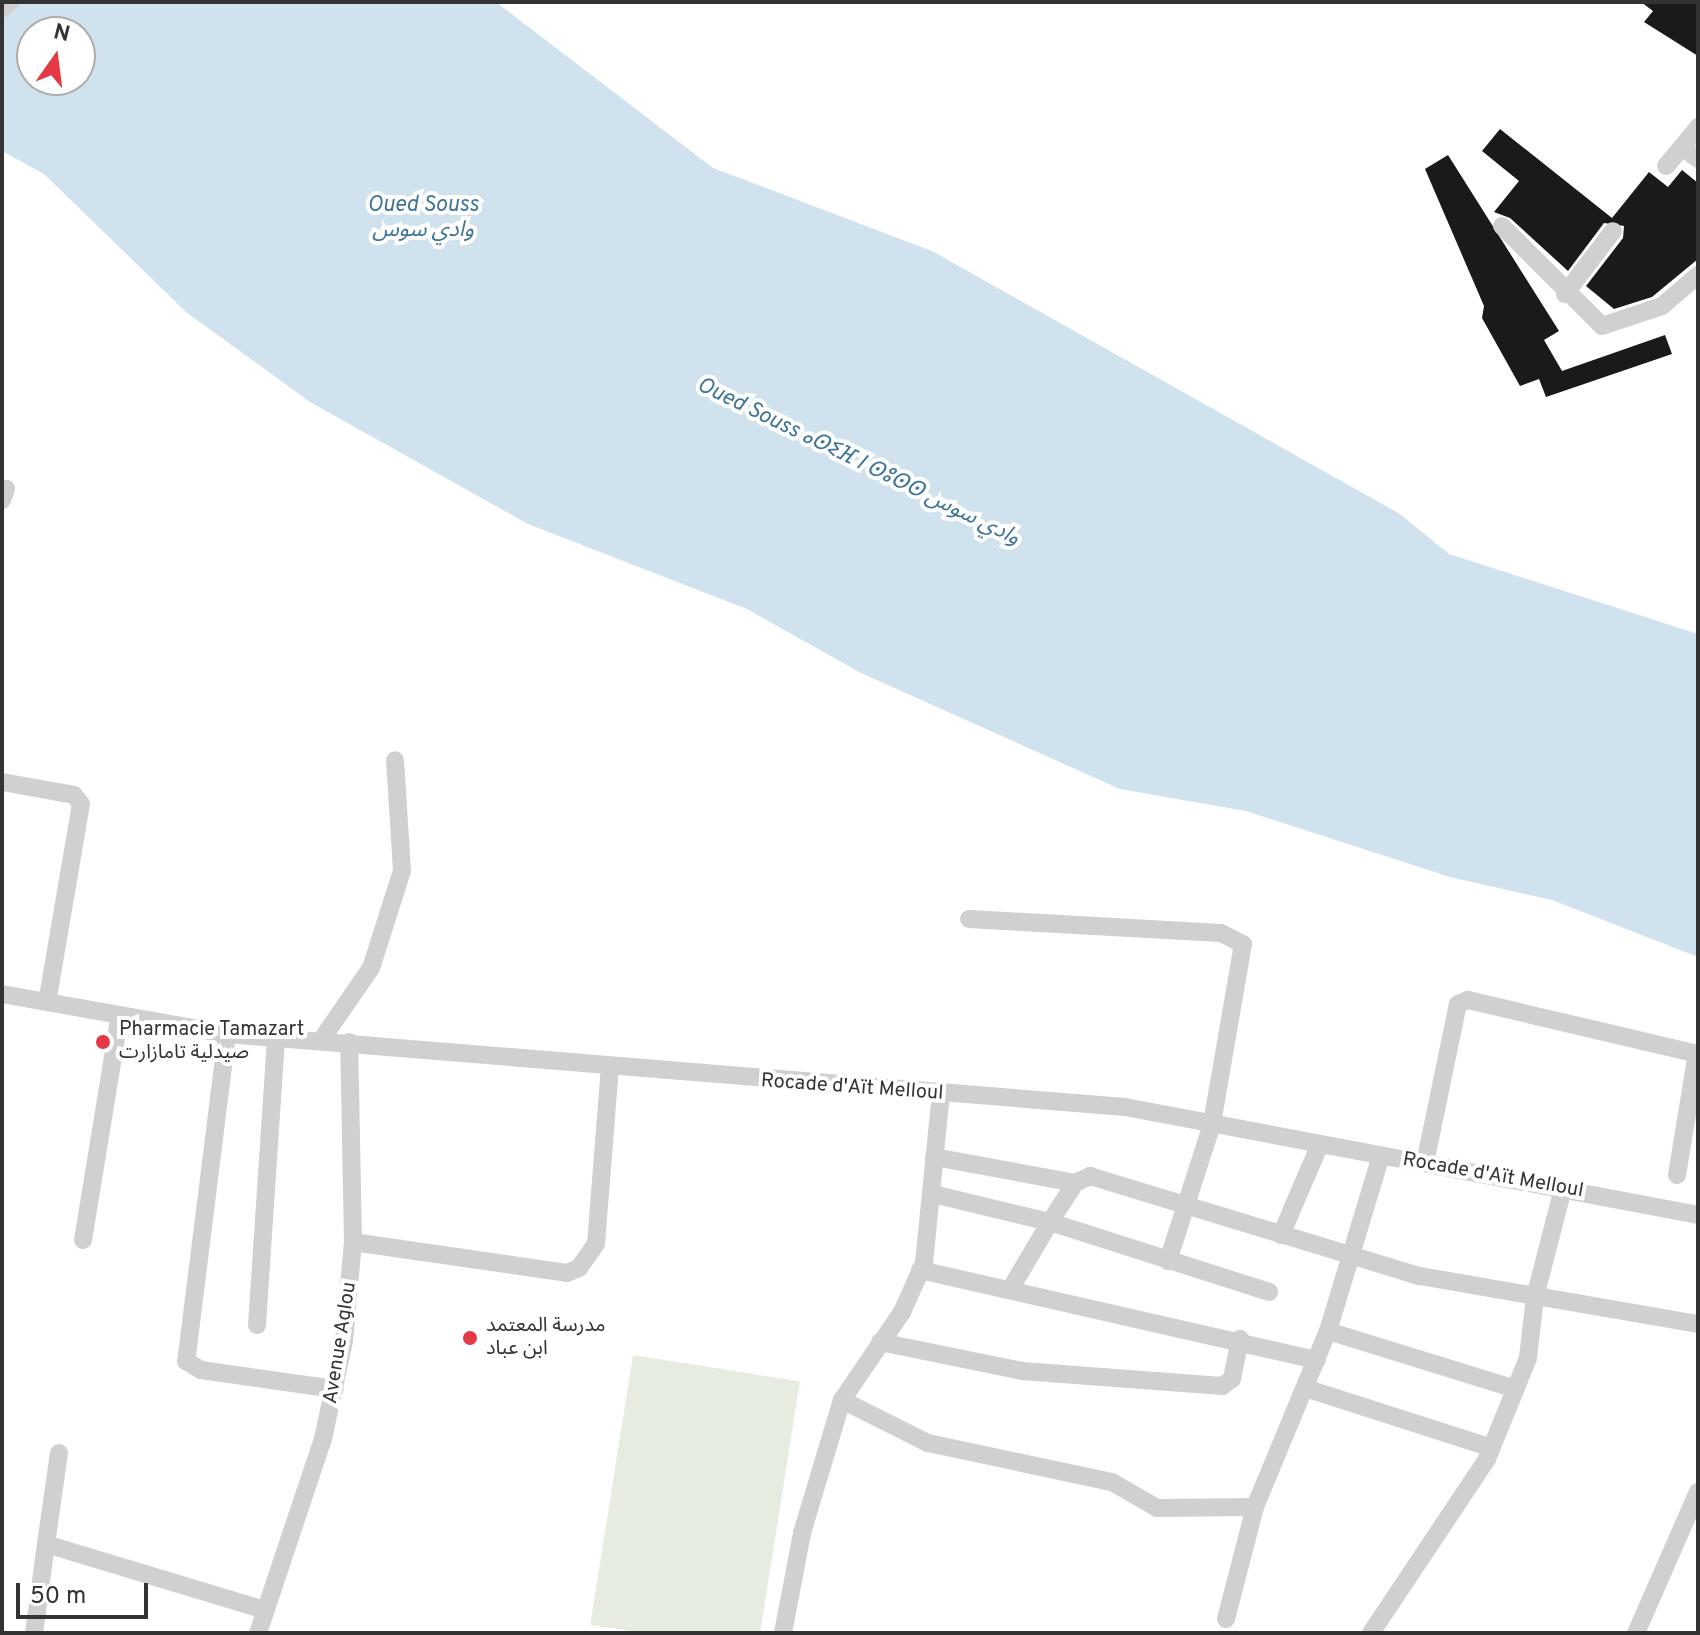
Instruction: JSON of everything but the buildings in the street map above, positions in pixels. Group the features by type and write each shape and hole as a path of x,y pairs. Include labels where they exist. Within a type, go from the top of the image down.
{"street":[{"path":"2,9 10,2"},
{"path":"1666,166 1698,127"},
{"path":"1682,147 1698,159"},
{"path":"1502,226 1565,294 1602,326 1615,326 1662,306 1698,275"},
{"path":"1565,294 1613,231"},
{"path":"322,1039 371,968 402,871 395,760"},
{"path":"2,782 74,795 81,804 47,1002"},
{"path":"969,919 1233,935 1246,954 1212,1124 1168,1261"},
{"name":"Rocade d'Aït Melloul","path":"2,994 119,1019 227,1034 322,1039 610,1067 1125,1107 1698,1215"},
{"path":"1425,1163 1458,1004 1468,1000 1697,1054 1677,1175"},
{"path":"83,1240 119,1019"},
{"path":"227,1034 186,1361 201,1370 335,1389"},
{"path":"257,1325 276,1036"},
{"name":"Avenue Aglou","path":"258,1633 335,1389 353,1242 349,1042"},
{"path":"353,1242 567,1273 579,1268 596,1244 610,1067"},
{"path":"783,1633 802,1533 842,1400 880,1342 920,1270 933,1194 941,1094"},
{"path":"1281,1235 1320,1144"},
{"path":"1226,1619 1255,1507 1328,1331 1381,1156"},
{"path":"934,1157 1075,1183"},
{"path":"1011,1288 1075,1183 1090,1176 1350,1258 1535,1297 1698,1324"},
{"path":"1371,1633 1492,1448 1528,1358 1535,1297 1563,1189"},
{"path":"933,1194 1050,1222 1269,1292"},
{"path":"920,1270 1240,1339 1317,1360"},
{"path":"1328,1331 1515,1389"},
{"path":"880,1342 1022,1371 1222,1386 1232,1379 1240,1339"},
{"path":"1305,1388 1492,1448"},
{"path":"842,1400 928,1443 1112,1482 1157,1508 1255,1507"},
{"path":"34,1633 59,1453"},
{"path":"1636,1633 1698,1492"},
{"path":"46,1544 264,1610"}],"shaded area":[{"path":"633,1355 800,1381 760,1633 643,1633 590,1625"}],"water":[{"name":"Oued Souss وادي سوس","path":"2,2 496,2 713,168 932,251 1400,514 1449,554 1698,634 1698,957 1552,900 1450,877 1246,811 1120,789 861,673 747,609 528,524 310,402 186,312 44,174 2,151"}],"place":[{"name":"Pharmacie Tamazart صيدلية تامازارت","path":"103,1042"},
{"name":"مدرسة المعتمد ابن عباد","path":"470,1338"}],"water label":[{"name":"Oued Souss ⴰⵙⵉⴼ ⵏ ⵙⵓⵙⵙ وادي سوس","path":"858,462"}]}
